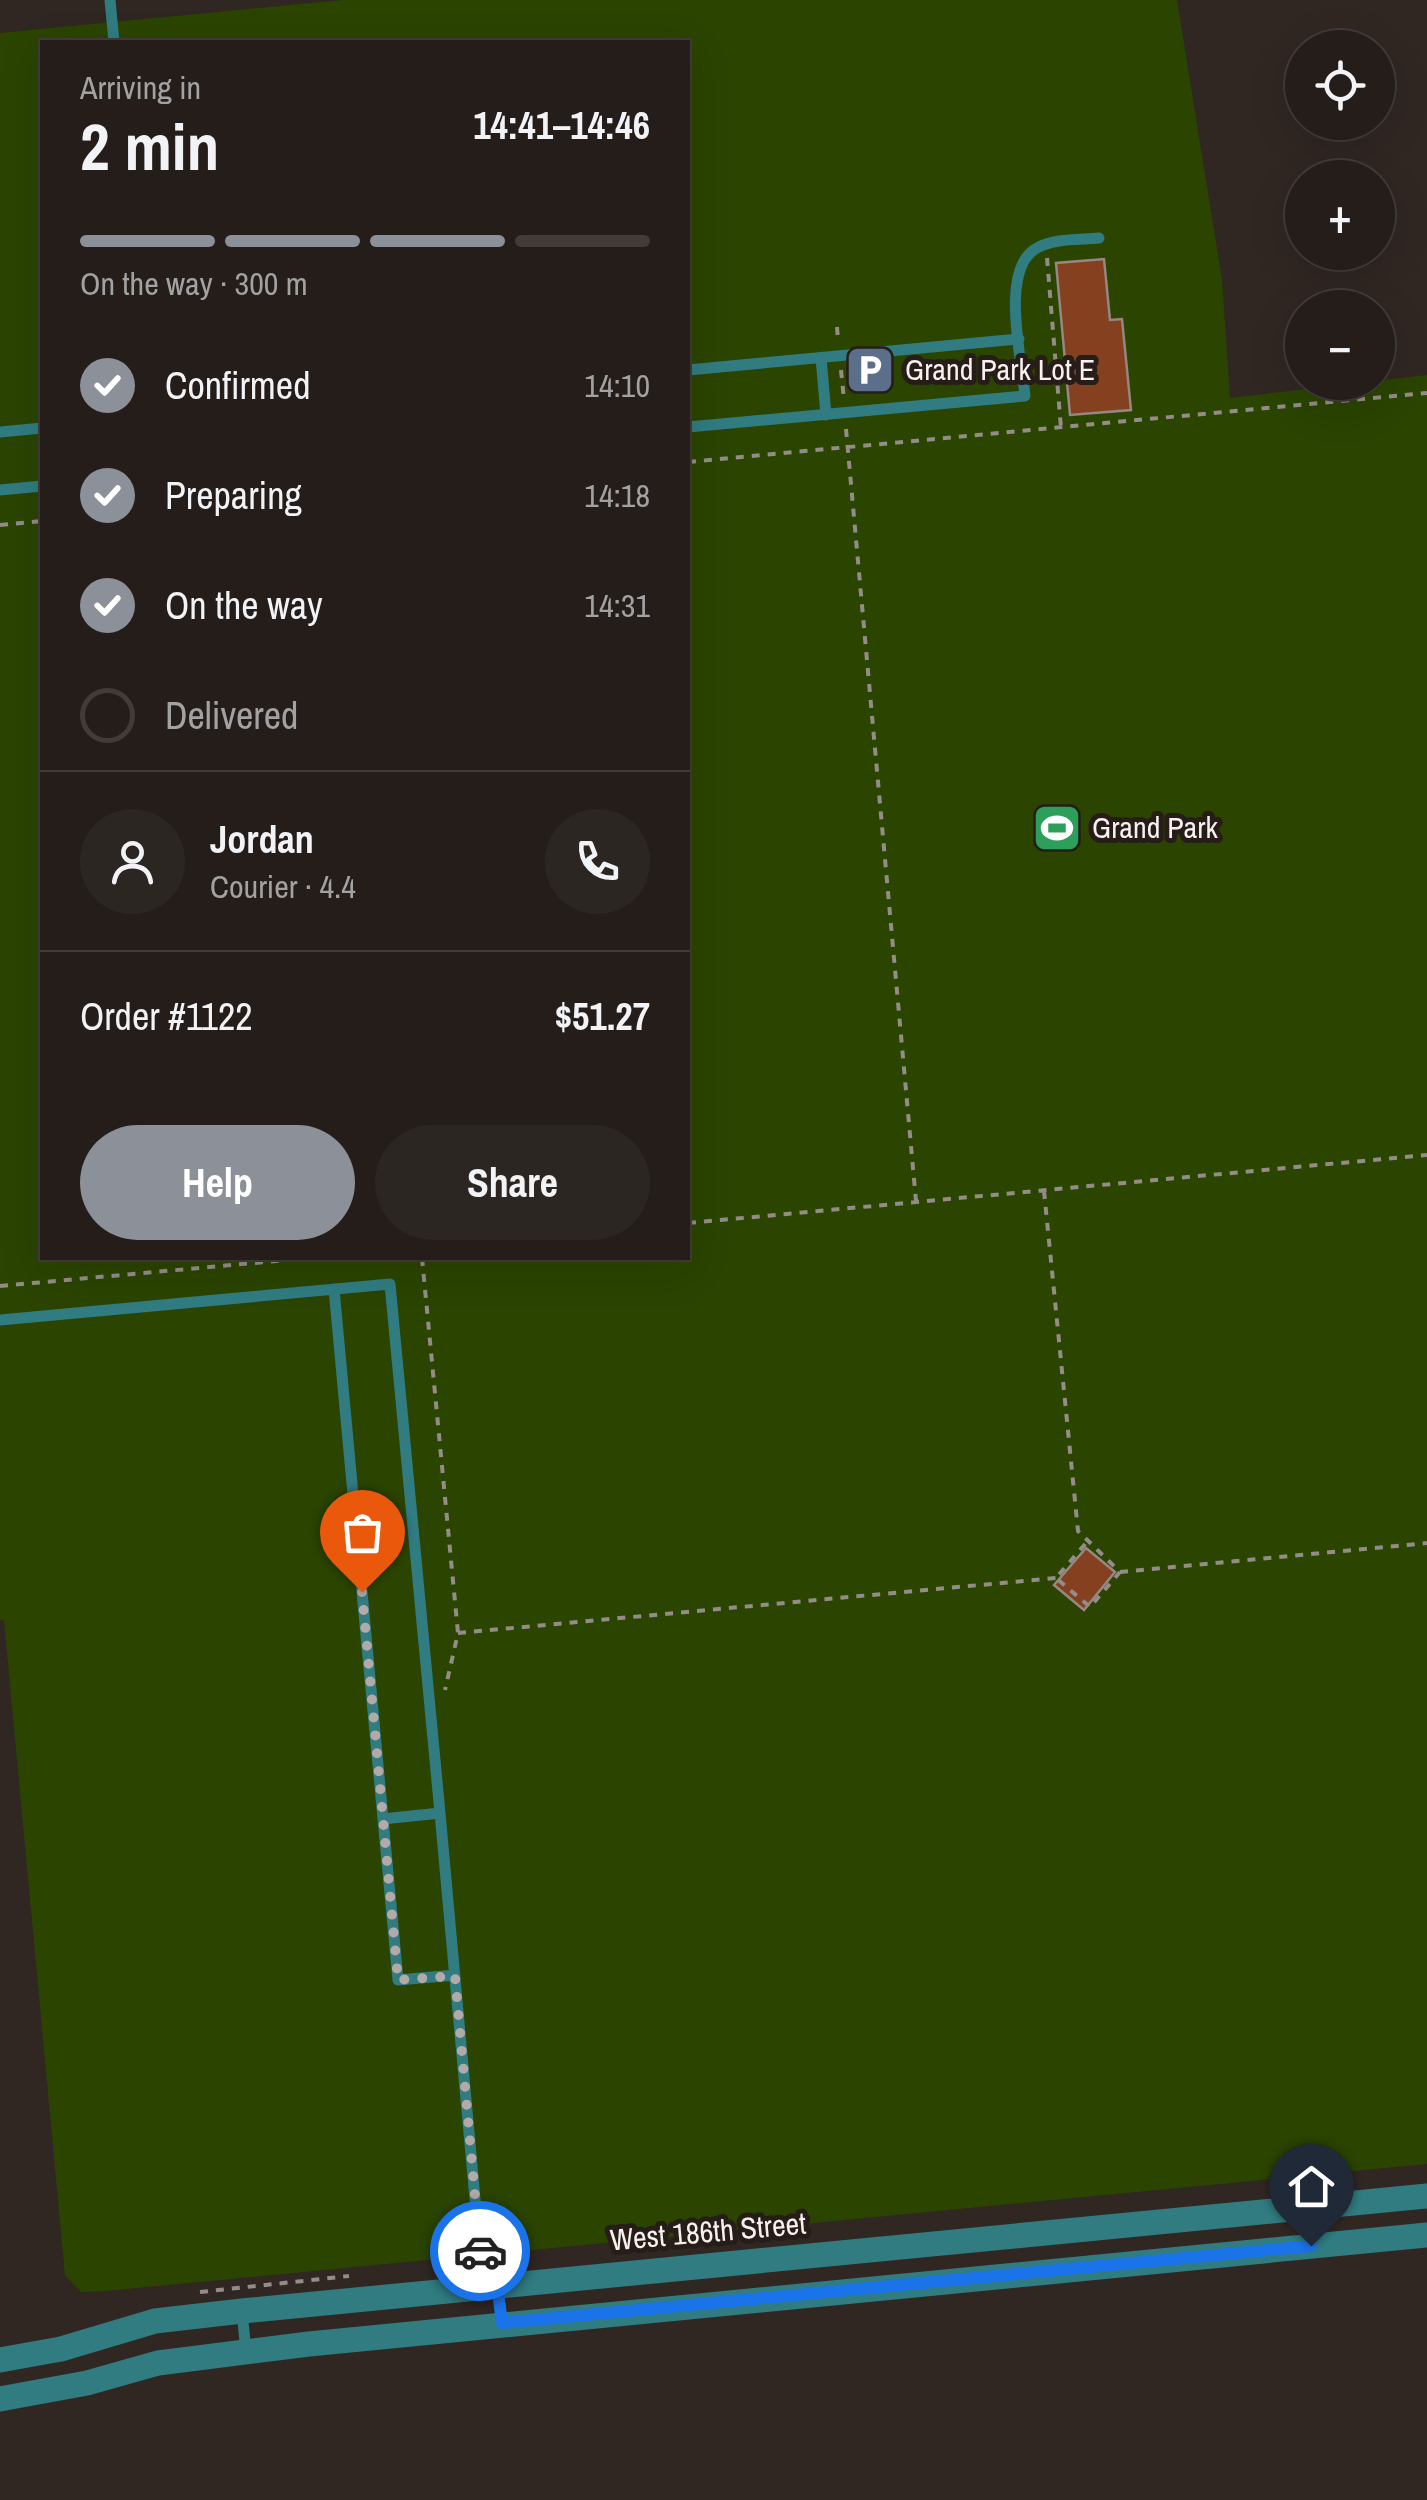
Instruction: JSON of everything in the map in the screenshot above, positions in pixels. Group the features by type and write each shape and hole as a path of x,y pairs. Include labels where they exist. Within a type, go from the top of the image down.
{"street":[{"name":"West 186th Street","path":"0,2360 61,2349 156,2321 242,2311 1427,2196"},
{"path":"0,2399 86,2383 158,2362 502,2323 1427,2235"}],"lane":[{"path":"110,0 114,40"},
{"path":"690,428 1026,396 1015,300 1024,257 1045,244 1100,238"},
{"path":"690,370 1020,339"},
{"path":"821,358 826,415"},
{"path":"0,432 40,428"},
{"path":"0,490 40,486"},
{"path":"0,1320 390,1284 482,2265 485,2274 497,2284 502,2323"},
{"path":"334,1290 398,1980 455,1976"},
{"path":"383,1819 440,1813"},
{"path":"242,2311 246,2352"}],"path":[{"path":"1045,244 1061,428"},
{"path":"837,327 916,1202"},
{"path":"690,462 1427,393"},
{"path":"0,525 40,521"},
{"path":"690,1223 1427,1155"},
{"path":"1044,1190 1078,1531 1120,1572"},
{"path":"0,1286 264,1260"},
{"path":"422,1260 458,1633 442,1705"},
{"path":"458,1633 1056,1578 1086,1543"},
{"path":"1056,1578 1090,1607 1120,1572 1427,1543"}],"green space":[{"name":"Grand Park","path":"343,0 1177,0 1222,280 1230,398 1285,392 1285,400 1395,400 1395,379 1427,375 1427,2164 81,2292 65,2275 4,1620 0,1620 0,33"}],"building":[{"path":"1104,259 1110,320 1122,319 1131,410 1070,415 1056,263"},
{"path":"1086,1548 1115,1572 1084,1610 1054,1585"}],"way so far":[{"path":"362,1592 398,1980 455,1976 480,2251"}],"place":[{"name":"Grand Park Lot E","path":"870,370"},
{"name":"Grand Park","path":"1057,828"}],"route":[{"path":"480,2251 482,2271 497,2284 502,2323 1311,2246"}]}
